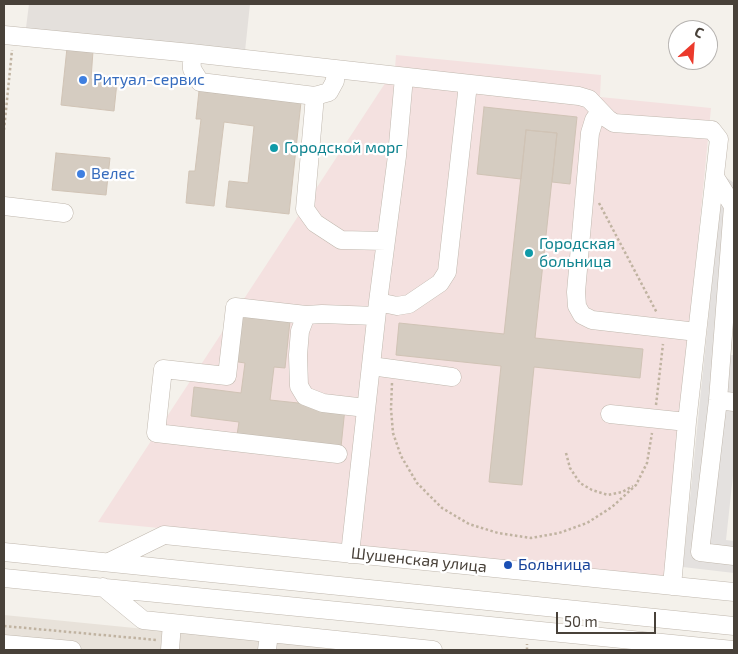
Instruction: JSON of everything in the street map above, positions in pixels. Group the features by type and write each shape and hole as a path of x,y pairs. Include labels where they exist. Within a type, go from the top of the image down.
{"street":[{"path":"8,35 191,53 579,96 589,99 608,119 614,122 712,130 720,139 686,422 672,586"},
{"path":"191,53 192,69 200,82 315,96 329,92 335,81 335,69"},
{"path":"350,554 370,366 397,156 404,77"},
{"path":"338,454 156,433 164,369 227,376 235,307 306,315 377,309 409,304 440,283 447,272 468,84"},
{"path":"315,96 305,209 315,223 341,240 386,241"},
{"path":"600,111 594,120 590,133 576,292 577,306 582,316 592,320 697,332"},
{"path":"700,552 726,401 733,206 715,177"},
{"path":"4,206 64,213"},
{"path":"306,315 300,331 298,386 305,396 323,403 366,408"},
{"path":"370,366 452,377"},
{"path":"610,414 686,422"},
{"name":"Шушенская улица","path":"109,562 164,535 734,592"},
{"path":"675,549 734,556"},
{"path":"4,552 734,626"},
{"path":"4,578 733,650"},
{"path":"102,587 143,620 172,623 268,642 425,650"},
{"path":"170,646 172,623"},
{"path":"4,644 72,650"}],"path":[{"path":"4,130 8,35"},
{"path":"394,369 391,409 393,432 401,456 416,483 442,508 469,524 498,533 531,538 559,533 587,523 612,507 636,485 647,462 665,328 599,202"},
{"path":"566,453 570,468 580,483 592,490 608,495 622,492 636,485"},
{"path":"4,626 170,646"}],"shaded area":[{"path":"29,4 250,4 245,51 26,28"},
{"path":"396,55 601,75 600,97 711,108 665,578 98,522 395,68"},
{"path":"723,175 734,183 734,295 728,355 734,355 734,466 726,540 734,541 734,573 683,567"},
{"path":"4,615 356,650 4,650"}],"building":[{"name":"Ритуал-сервис","path":"67,48 93,51 91,79 117,82 114,111 61,105"},
{"name":"Городской морг","path":"199,91 301,102 289,214 226,207 229,181 248,183 254,126 224,122 214,206 186,203 189,171 195,171 201,119 196,119"},
{"path":"484,107 577,117 570,184 552,182 557,133 526,130 521,179 477,174"},
{"name":"Городская больница","path":"526,130 557,133 535,338 643,349 640,378 534,367 522,485 489,482 501,366 396,355 399,323 504,334"},
{"name":"Велес","path":"56,153 110,158 106,195 52,190"},
{"path":"237,315 290,321 285,368 274,367 270,400 345,408 341,447 237,435 239,422 191,416 194,387 241,393 245,363 232,361"}],"place":[{"name":"Ритуал-сервис","path":"83,80"},
{"name":"Городской морг","path":"274,148"},
{"name":"Велес","path":"81,174"},
{"name":"Городская больница","path":"529,253"},
{"name":"Больница","path":"508,565"}]}
